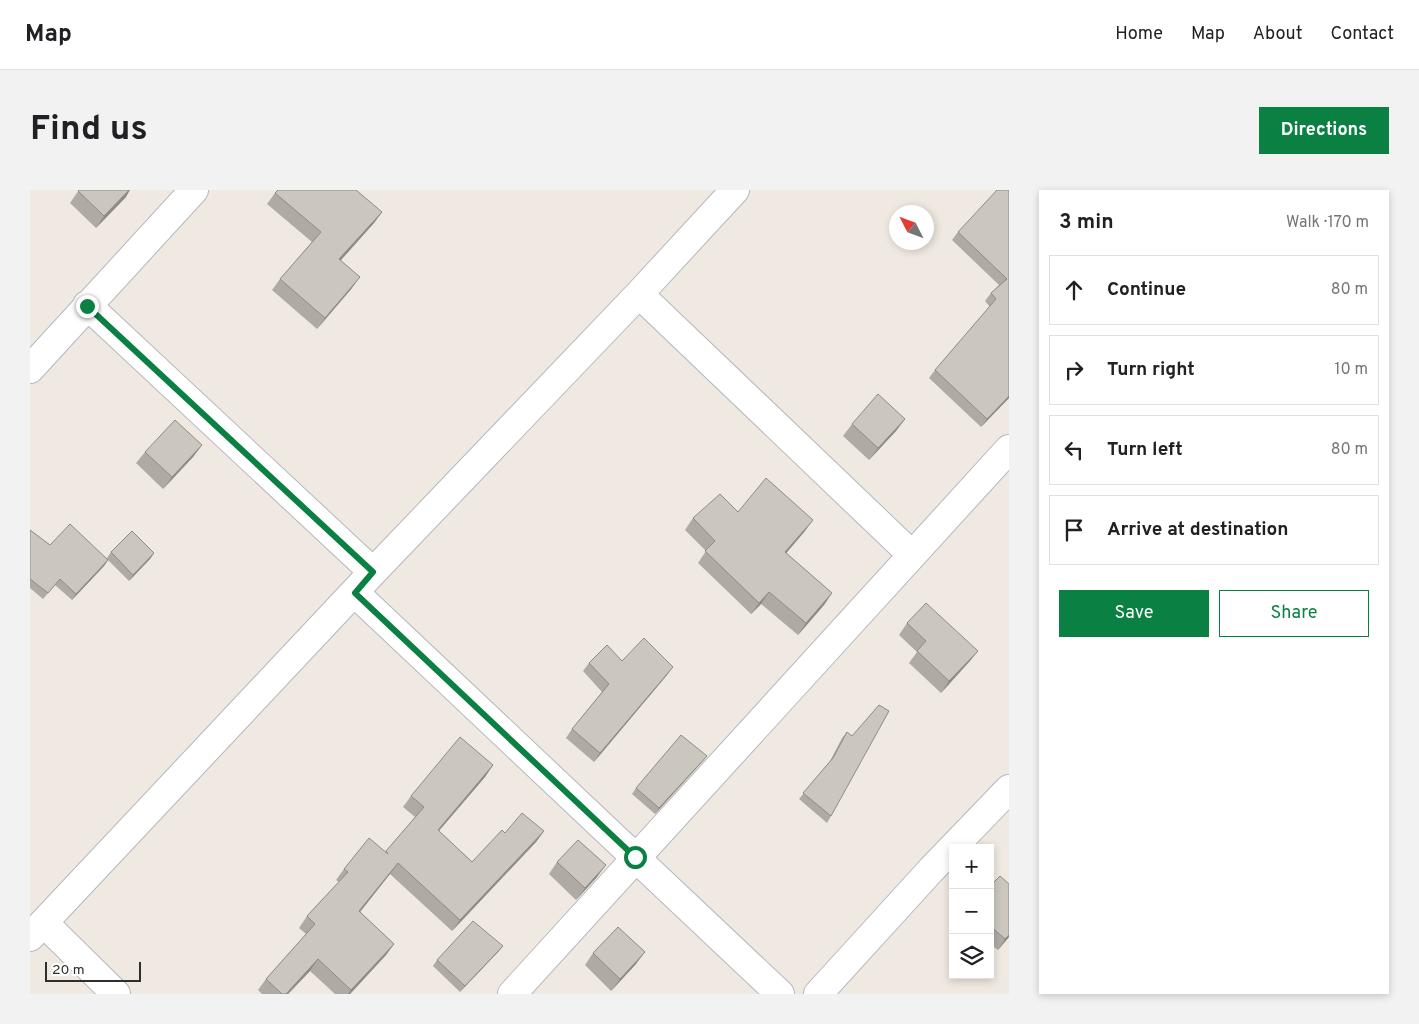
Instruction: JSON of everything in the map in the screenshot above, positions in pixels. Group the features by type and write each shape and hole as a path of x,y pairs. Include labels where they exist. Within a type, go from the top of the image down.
{"street":[{"path":"30,369 194,190"},
{"path":"116,994 37,930 373,572 736,190"},
{"path":"639,294 912,555"},
{"path":"87,306 373,572"},
{"path":"512,994 1009,449"},
{"path":"355,593 780,994"},
{"path":"818,994 931,870 1009,789"}],"building":[{"path":"79,190 129,190 104,216"},
{"path":"278,190 356,190 382,212 339,259 360,277 325,318 280,279 321,232 275,193"},
{"path":"997,190 1009,190 1009,396 987,419 935,370 996,299 991,293 1007,279 958,232"},
{"path":"878,394 905,419 878,448 852,424"},
{"path":"175,420 202,445 172,477 145,452"},
{"path":"766,478 813,520 785,552 832,593 806,623 769,592 759,603 705,551 715,541 693,518 720,494 738,512"},
{"path":"70,524 108,560 76,594 60,579 48,593 30,579 30,530 50,545"},
{"path":"132,531 154,553 133,575 111,552"},
{"path":"926,603 978,651 949,681 917,651 926,641 907,623"},
{"path":"644,638 673,667 600,753 572,729 609,684 589,663 607,645 622,661"},
{"path":"879,705 889,711 831,816 803,793 833,758 847,732 852,736"},
{"path":"681,735 707,756 659,808 636,788"},
{"path":"460,737 493,765 438,830 472,862 502,830 505,833 522,813 544,831 460,920 398,863 359,911 394,944 351,990 318,959 286,994 282,994 266,979 315,924 307,916 348,872 344,869 369,838 388,854 386,851 424,807 411,796"},
{"path":"578,840 606,865 585,888 557,862"},
{"path":"1000,876 1009,884 1009,935 1005,939 994,929 994,882"},
{"path":"473,921 503,946 465,986 437,960"},
{"path":"618,927 645,952 620,979 593,953"}],"route":[{"path":"87,306 373,572 355,593 635,857"}]}
